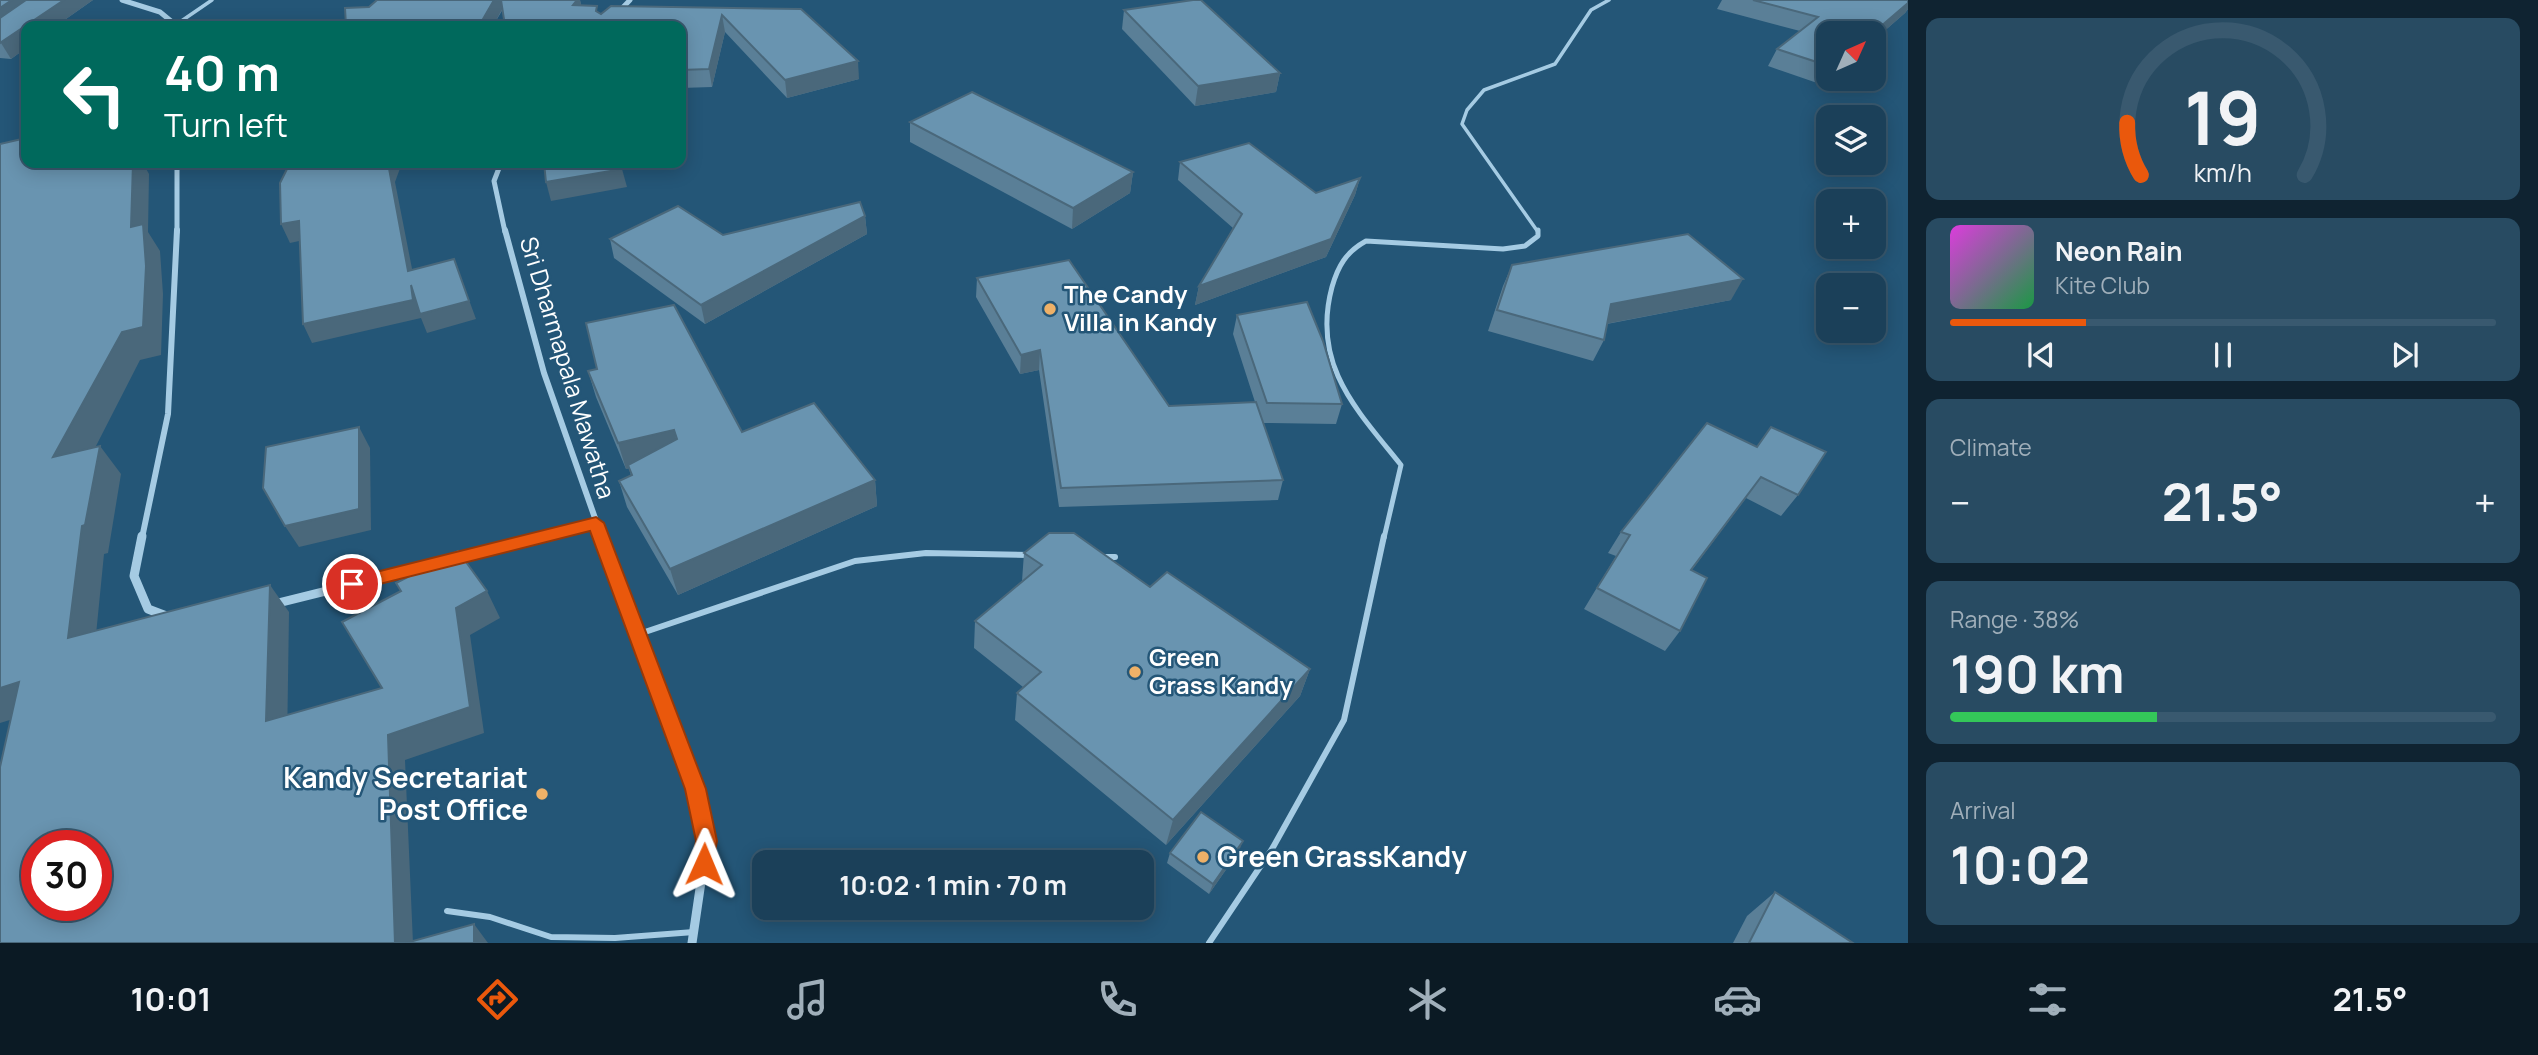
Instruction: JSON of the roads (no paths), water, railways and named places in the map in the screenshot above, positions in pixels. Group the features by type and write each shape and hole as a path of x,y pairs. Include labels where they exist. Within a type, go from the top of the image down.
{"street":[{"path":"122,0 139,3 162,13 172,21"},
{"path":"610,21 629,0"},
{"path":"177,168 177,254 168,414 134,576 148,609 180,621"},
{"name":"Sri Dharmapala Mawatha","path":"499,168 495,181 512,263 544,373 596,523 695,789 707,841 692,943"},
{"path":"271,605 596,523"}],"lane":[{"path":"183,21 212,0"},
{"path":"1209,943 1272,849 1344,720 1362,628 1395,498 1401,465 1368,428 1345,391 1329,353 1328,299 1340,265 1349,249 1366,241 1503,249 1525,246 1538,236 1538,229 1462,124 1467,110 1484,90 1555,64 1591,10 1609,0"},
{"path":"639,634 855,561 926,553 1035,555"},
{"path":"1088,556 1115,557"},
{"path":"446,911 490,917 551,937 615,938 694,932"}],"place":[{"name":"The Candy Villa in Kandy","path":"1050,309"},
{"name":"Green Grass Kandy","path":"1135,672"},
{"name":"Kandy Secretariat Post Office","path":"542,794"},
{"name":"Green GrassKandy","path":"1203,857"}]}
